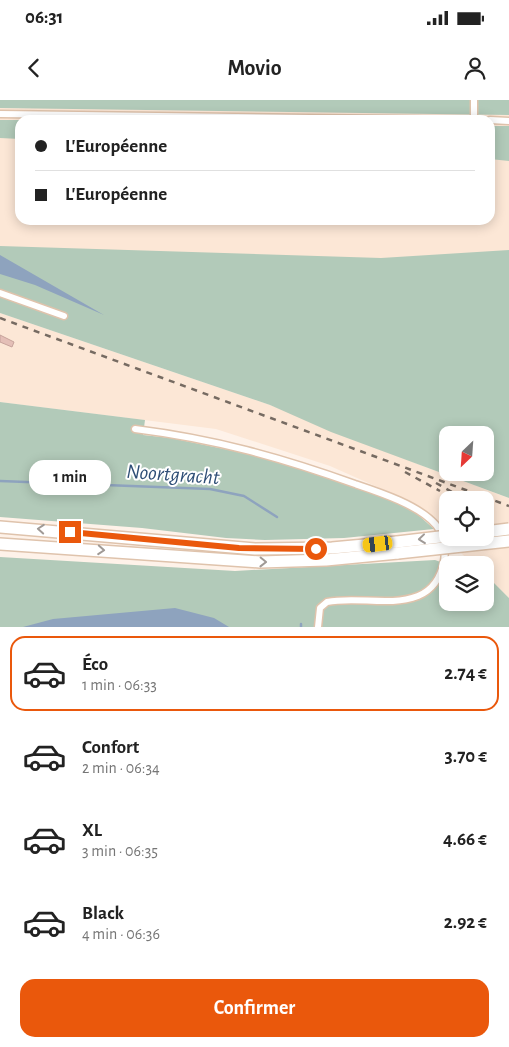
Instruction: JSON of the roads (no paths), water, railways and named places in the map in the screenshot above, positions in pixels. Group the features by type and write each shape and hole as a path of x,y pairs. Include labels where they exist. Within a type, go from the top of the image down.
{"highway":[{"path":"0,527 255,549 397,548 509,541"},
{"path":"494,531 509,529"},
{"path":"0,544 260,562 326,560 397,548 439,538"}],"street":[{"path":"474,100 474,115"},
{"path":"0,114 77,115"},
{"path":"495,120 509,121"},
{"path":"0,293 64,316"},
{"path":"135,429 231,444 309,467 381,493 423,515 437,527 445,555 437,580 424,593 400,600 327,602 319,610 318,627"}],"water":[{"path":"0,255 104,315 35,285 0,274"},
{"path":"175,608 214,618 229,627 23,627 53,619"}],"waterway":[{"name":"Noortgracht","path":"0,481 210,489 244,496 277,517"}],"railway":[{"path":"0,318 509,506"},
{"path":"405,472 440,491"},
{"path":"436,483 450,491"},
{"path":"494,528 509,540"}]}
